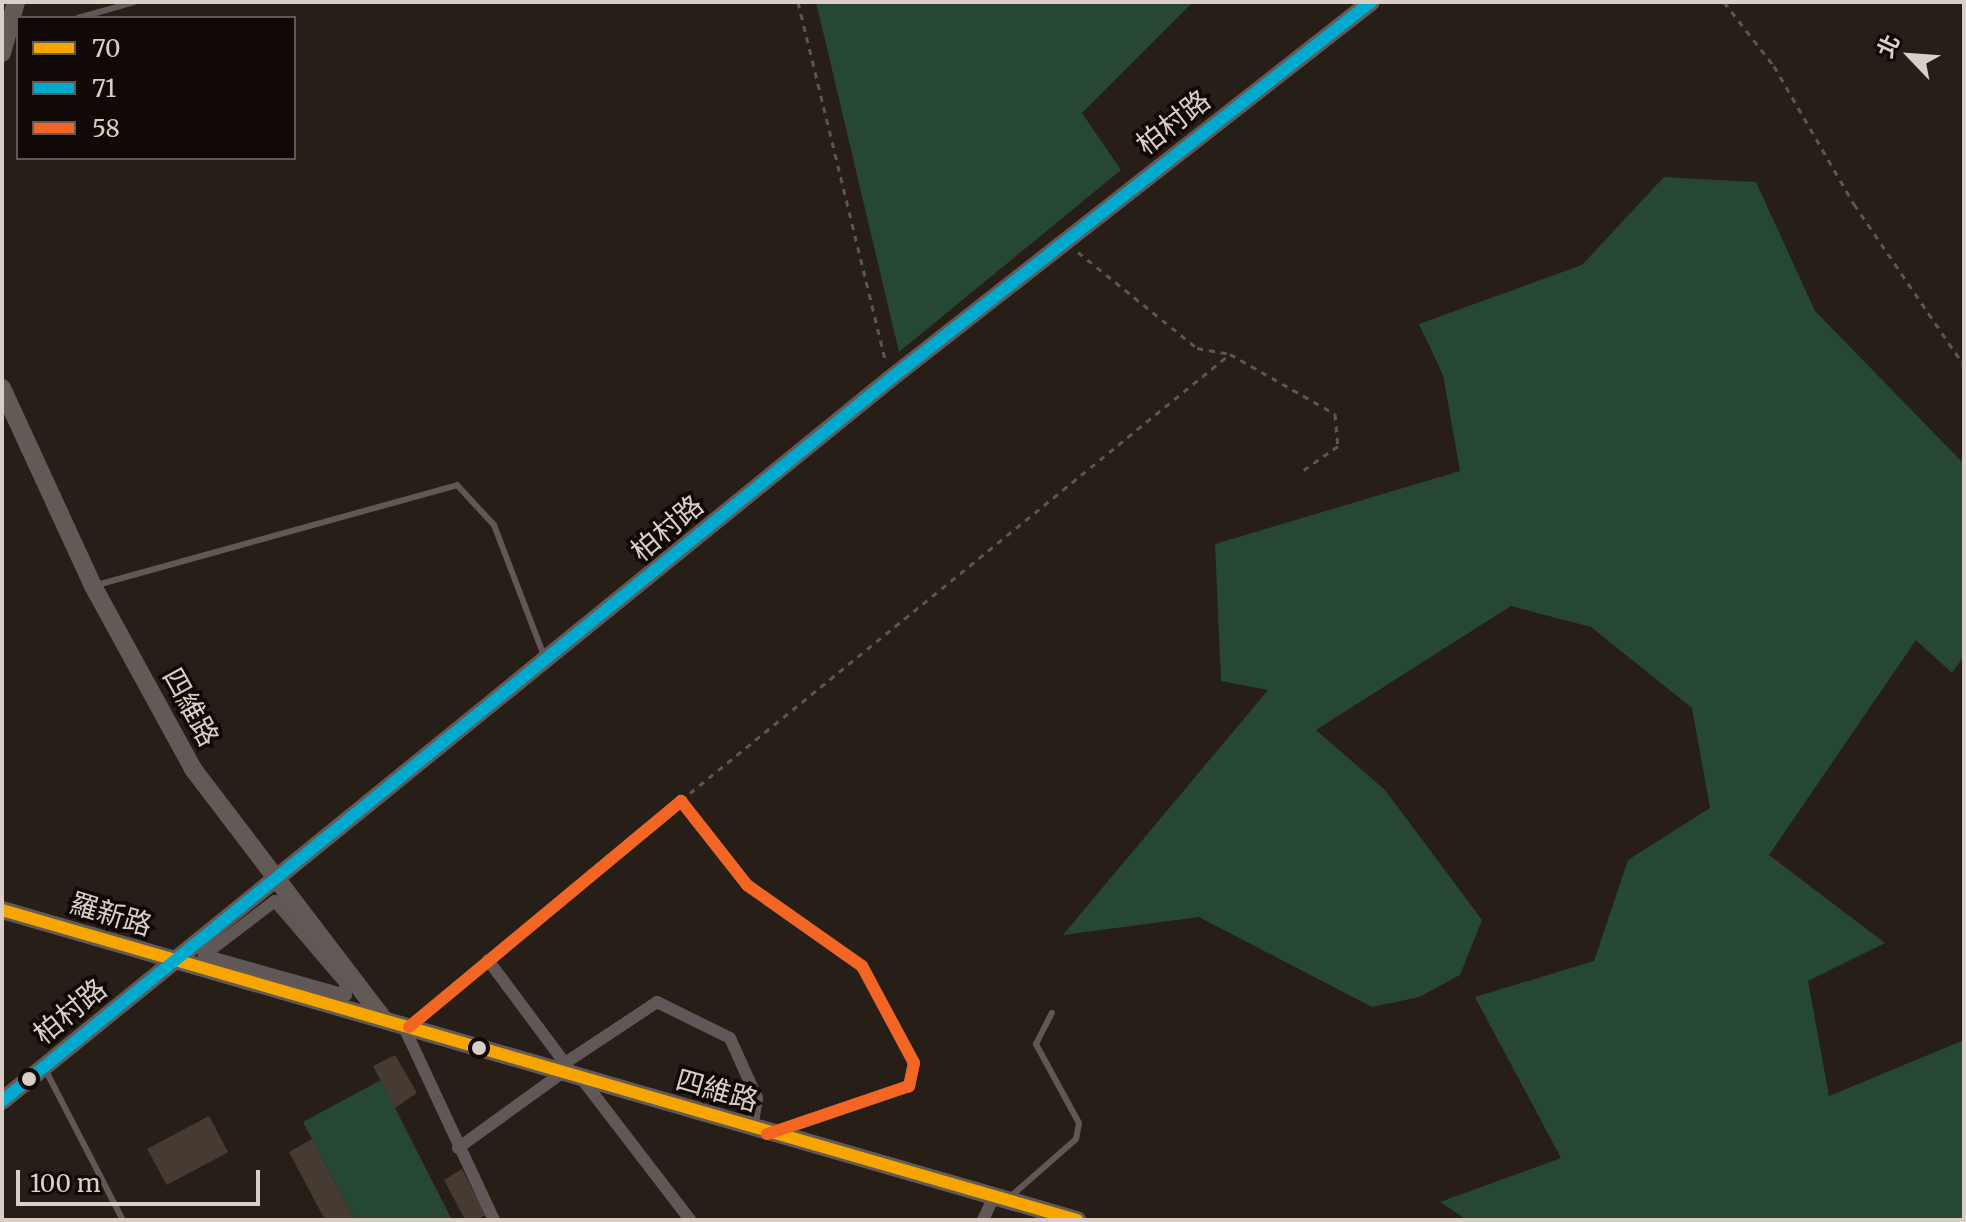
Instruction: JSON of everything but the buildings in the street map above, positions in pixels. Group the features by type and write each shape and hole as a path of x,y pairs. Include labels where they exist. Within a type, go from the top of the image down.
{"street":[{"path":"7,42 16,2"},
{"name":"柏村路","path":"2,1101 547,664 890,379 1371,2"},
{"name":"四維路","path":"2,388 93,586 193,769 396,1023 571,1073 759,1132 1077,1220"},
{"path":"458,1148 571,1073 657,1002 730,1038 757,1098 759,1132 909,1086 914,1063 862,966 747,885 681,801 488,960 396,1023 458,1148 494,1220"},
{"path":"275,901 349,990 339,995 206,952 275,901"},
{"name":"羅新路","path":"2,910 175,963 396,1023"},
{"path":"488,960 571,1073 690,1220"},
{"path":"983,1220 1000,1197"}],"lane":[{"path":"85,16 134,2"},
{"path":"93,586 457,485 494,525 547,664"},
{"path":"1000,1197 1076,1139 1079,1123 1036,1044 1052,1013"},
{"path":"44,1068 123,1220"}],"path":[{"path":"798,2 890,379"},
{"path":"1724,2 1774,66 1854,204 1964,365"},
{"path":"1066,241 1197,348 1230,354 1335,414 1338,446 1302,471"},
{"path":"681,801 1230,354"}],"green space":[{"path":"816,2 1193,2 1082,113 1121,170 899,352"},
{"path":"1664,177 1756,182 1815,311 1964,464 1964,656 1952,673 1916,640 1769,855 1885,943 1808,981 1829,1096 1964,1040 1964,1220 1467,1220 1440,1202 1561,1158 1475,997 1594,961 1628,860 1710,808 1692,708 1591,627 1511,606 1316,730 1385,790 1482,920 1460,975 1419,997 1372,1007 1199,917 1063,935 1268,690 1221,681 1215,544 1460,471 1443,375 1419,324 1582,265"},
{"path":"381,1080 452,1220 355,1220 303,1122"}],"transit line":[{"name":"71","path":"2,1101 890,379 1371,2"},
{"name":"58","path":"409,1027 681,801 747,885 862,966 914,1063 909,1086 767,1134"},
{"name":"70","path":"2,910 1077,1220"}]}
